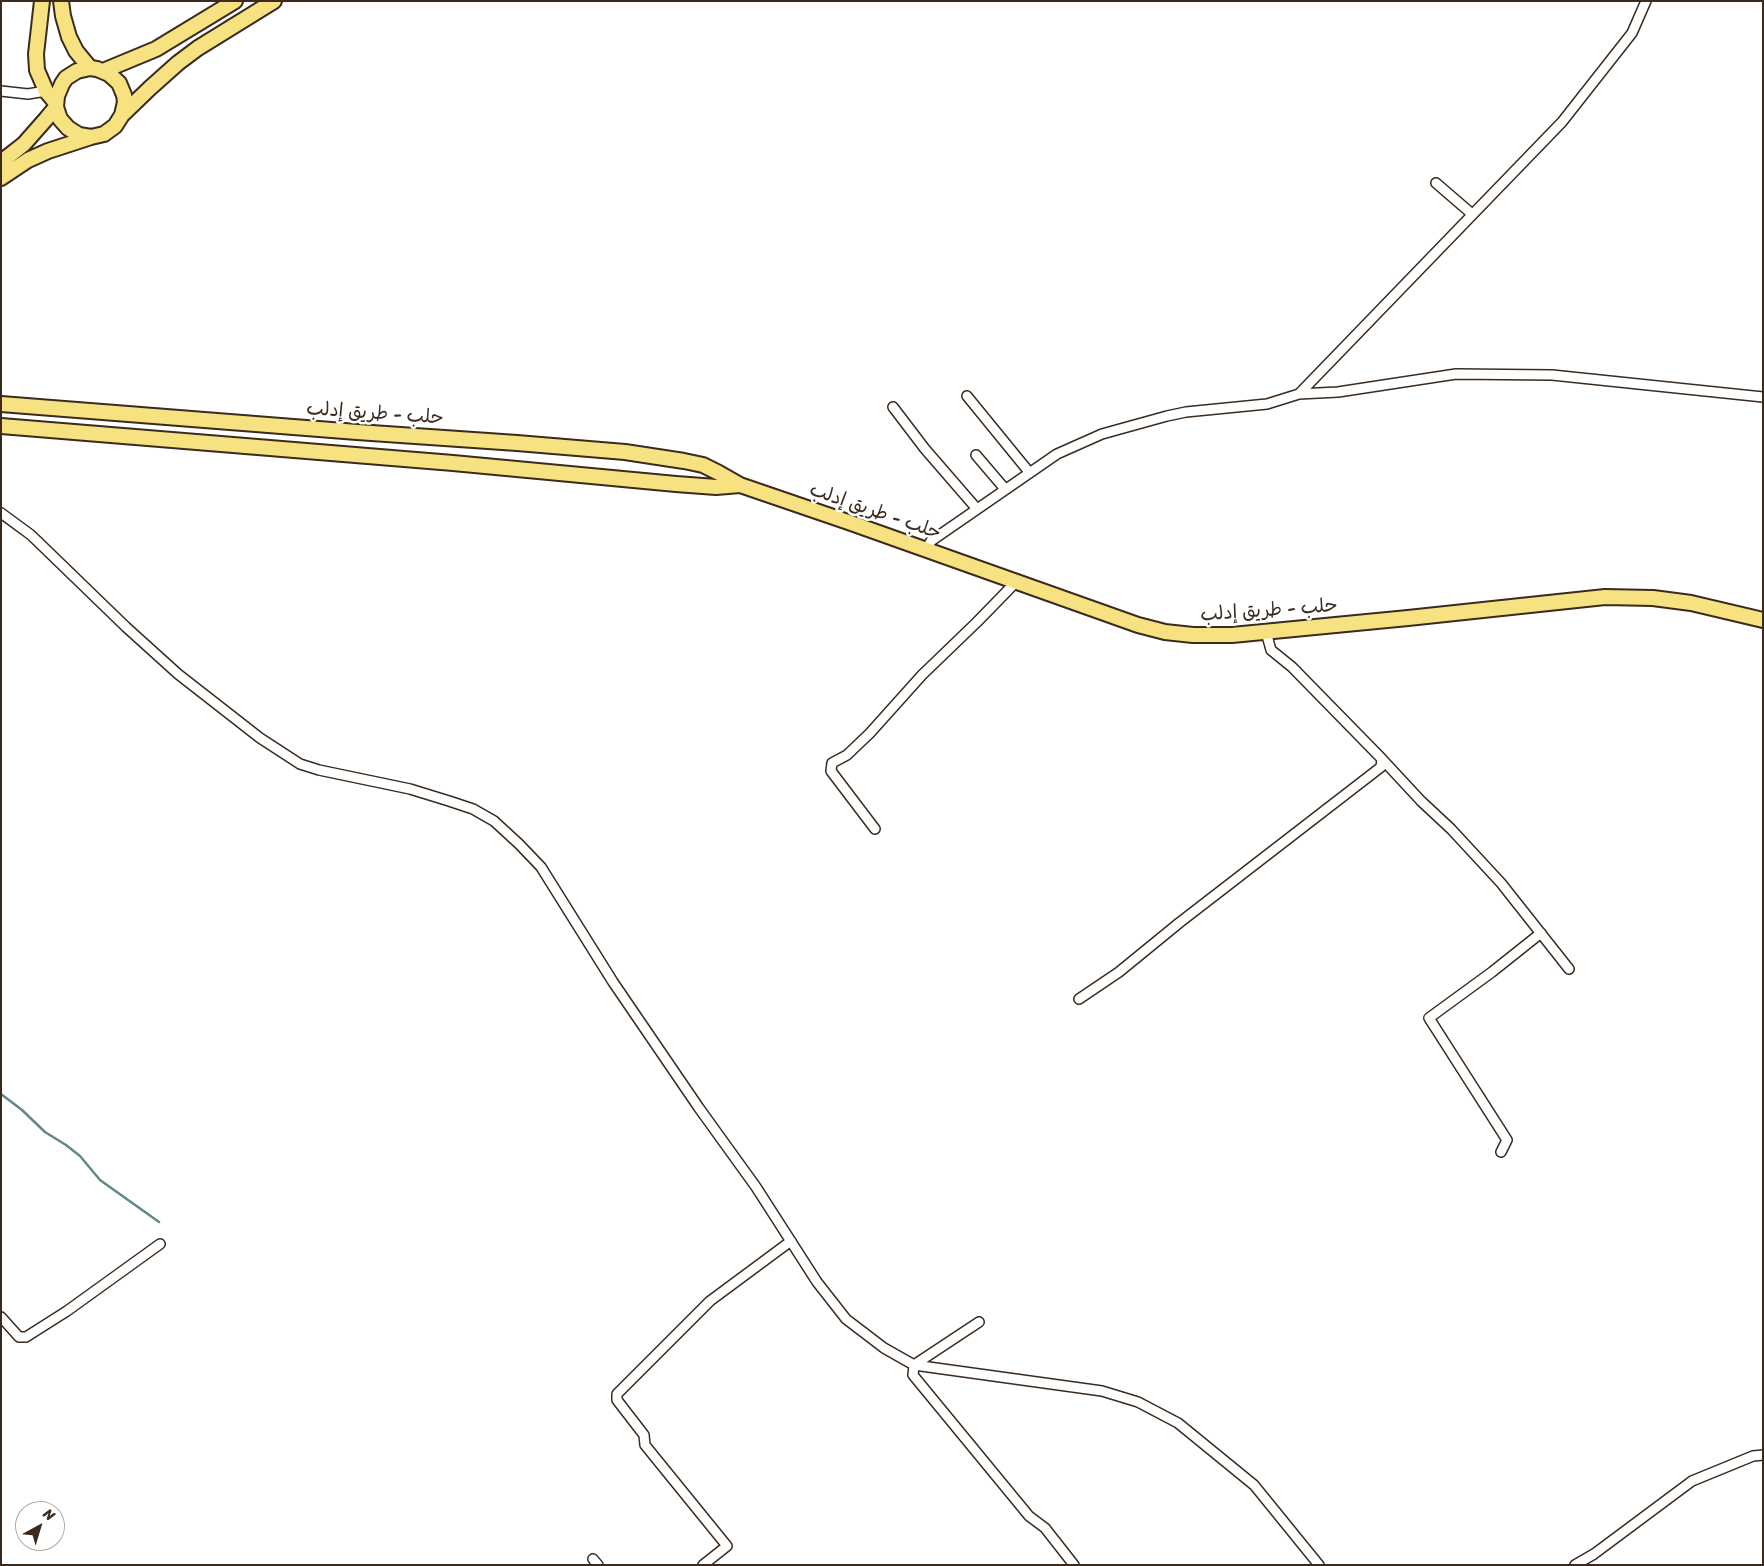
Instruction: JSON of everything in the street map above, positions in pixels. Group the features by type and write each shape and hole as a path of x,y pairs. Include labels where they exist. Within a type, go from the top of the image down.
{"main road":[{"path":"42,1 36,62 39,77 56,105 60,119 68,128 79,135 91,137"},
{"path":"61,1 69,37 76,50 97,70 114,78 122,89 125,102 122,115"},
{"path":"1,162 24,144 56,105 58,90 66,78 77,71 97,70 156,49 235,1"},
{"path":"1,178 28,160 48,151 110,131 122,115 178,63 198,48 274,1"},
{"name":"حلب - طريق إدلب","path":"1,404 357,432 517,442 625,452 684,461 703,465 719,472 740,486 851,523 1138,625 1165,632 1193,635 1266,632 1605,597 1653,598 1690,603 1763,620"},
{"name":"حلب - طريق إدلب","path":"1,426 444,462 683,484 740,486"}],"street":[{"path":"1298,394 1562,122 1632,33 1646,1"},
{"path":"1,91 28,94 46,91"},
{"path":"1436,183 1472,214"},
{"path":"926,550 931,541 1057,454 1102,434 1186,412 1267,404 1298,394 1338,392 1456,374 1552,375 1763,397"},
{"path":"967,396 1029,472"},
{"path":"893,407 925,449 977,508"},
{"path":"976,455 1004,489"},
{"path":"1,513 31,535 126,627 178,674 260,738 300,764 319,770 410,789 449,800 472,809 494,821 519,844 541,867 619,990 699,1108 756,1187 817,1282 846,1319 884,1348 914,1365 1102,1392 1138,1402 1178,1423 1254,1485 1319,1565"},
{"path":"875,829 831,771 832,763 847,754 870,733 922,675 1016,582"},
{"path":"1266,632 1271,650 1292,667 1421,801 1451,829 1501,883 1569,969"},
{"path":"1079,999 1119,972 1179,923 1381,767 1382,759"},
{"path":"1501,1152 1507,1140 1429,1018 1540,933"},
{"path":"702,1565 727,1546 646,1445 644,1435 617,1400 617,1394 710,1300 791,1240"},
{"path":"1,1317 19,1337 26,1337 160,1244"},
{"path":"914,1365 979,1322"},
{"path":"914,1365 913,1375 1029,1516 1045,1528 1074,1565"},
{"path":"1575,1565 1594,1554 1692,1480 1753,1456 1763,1455"}],"waterway":[{"path":"1,1094 22,1110 45,1132 80,1156 100,1180 159,1222"}]}
